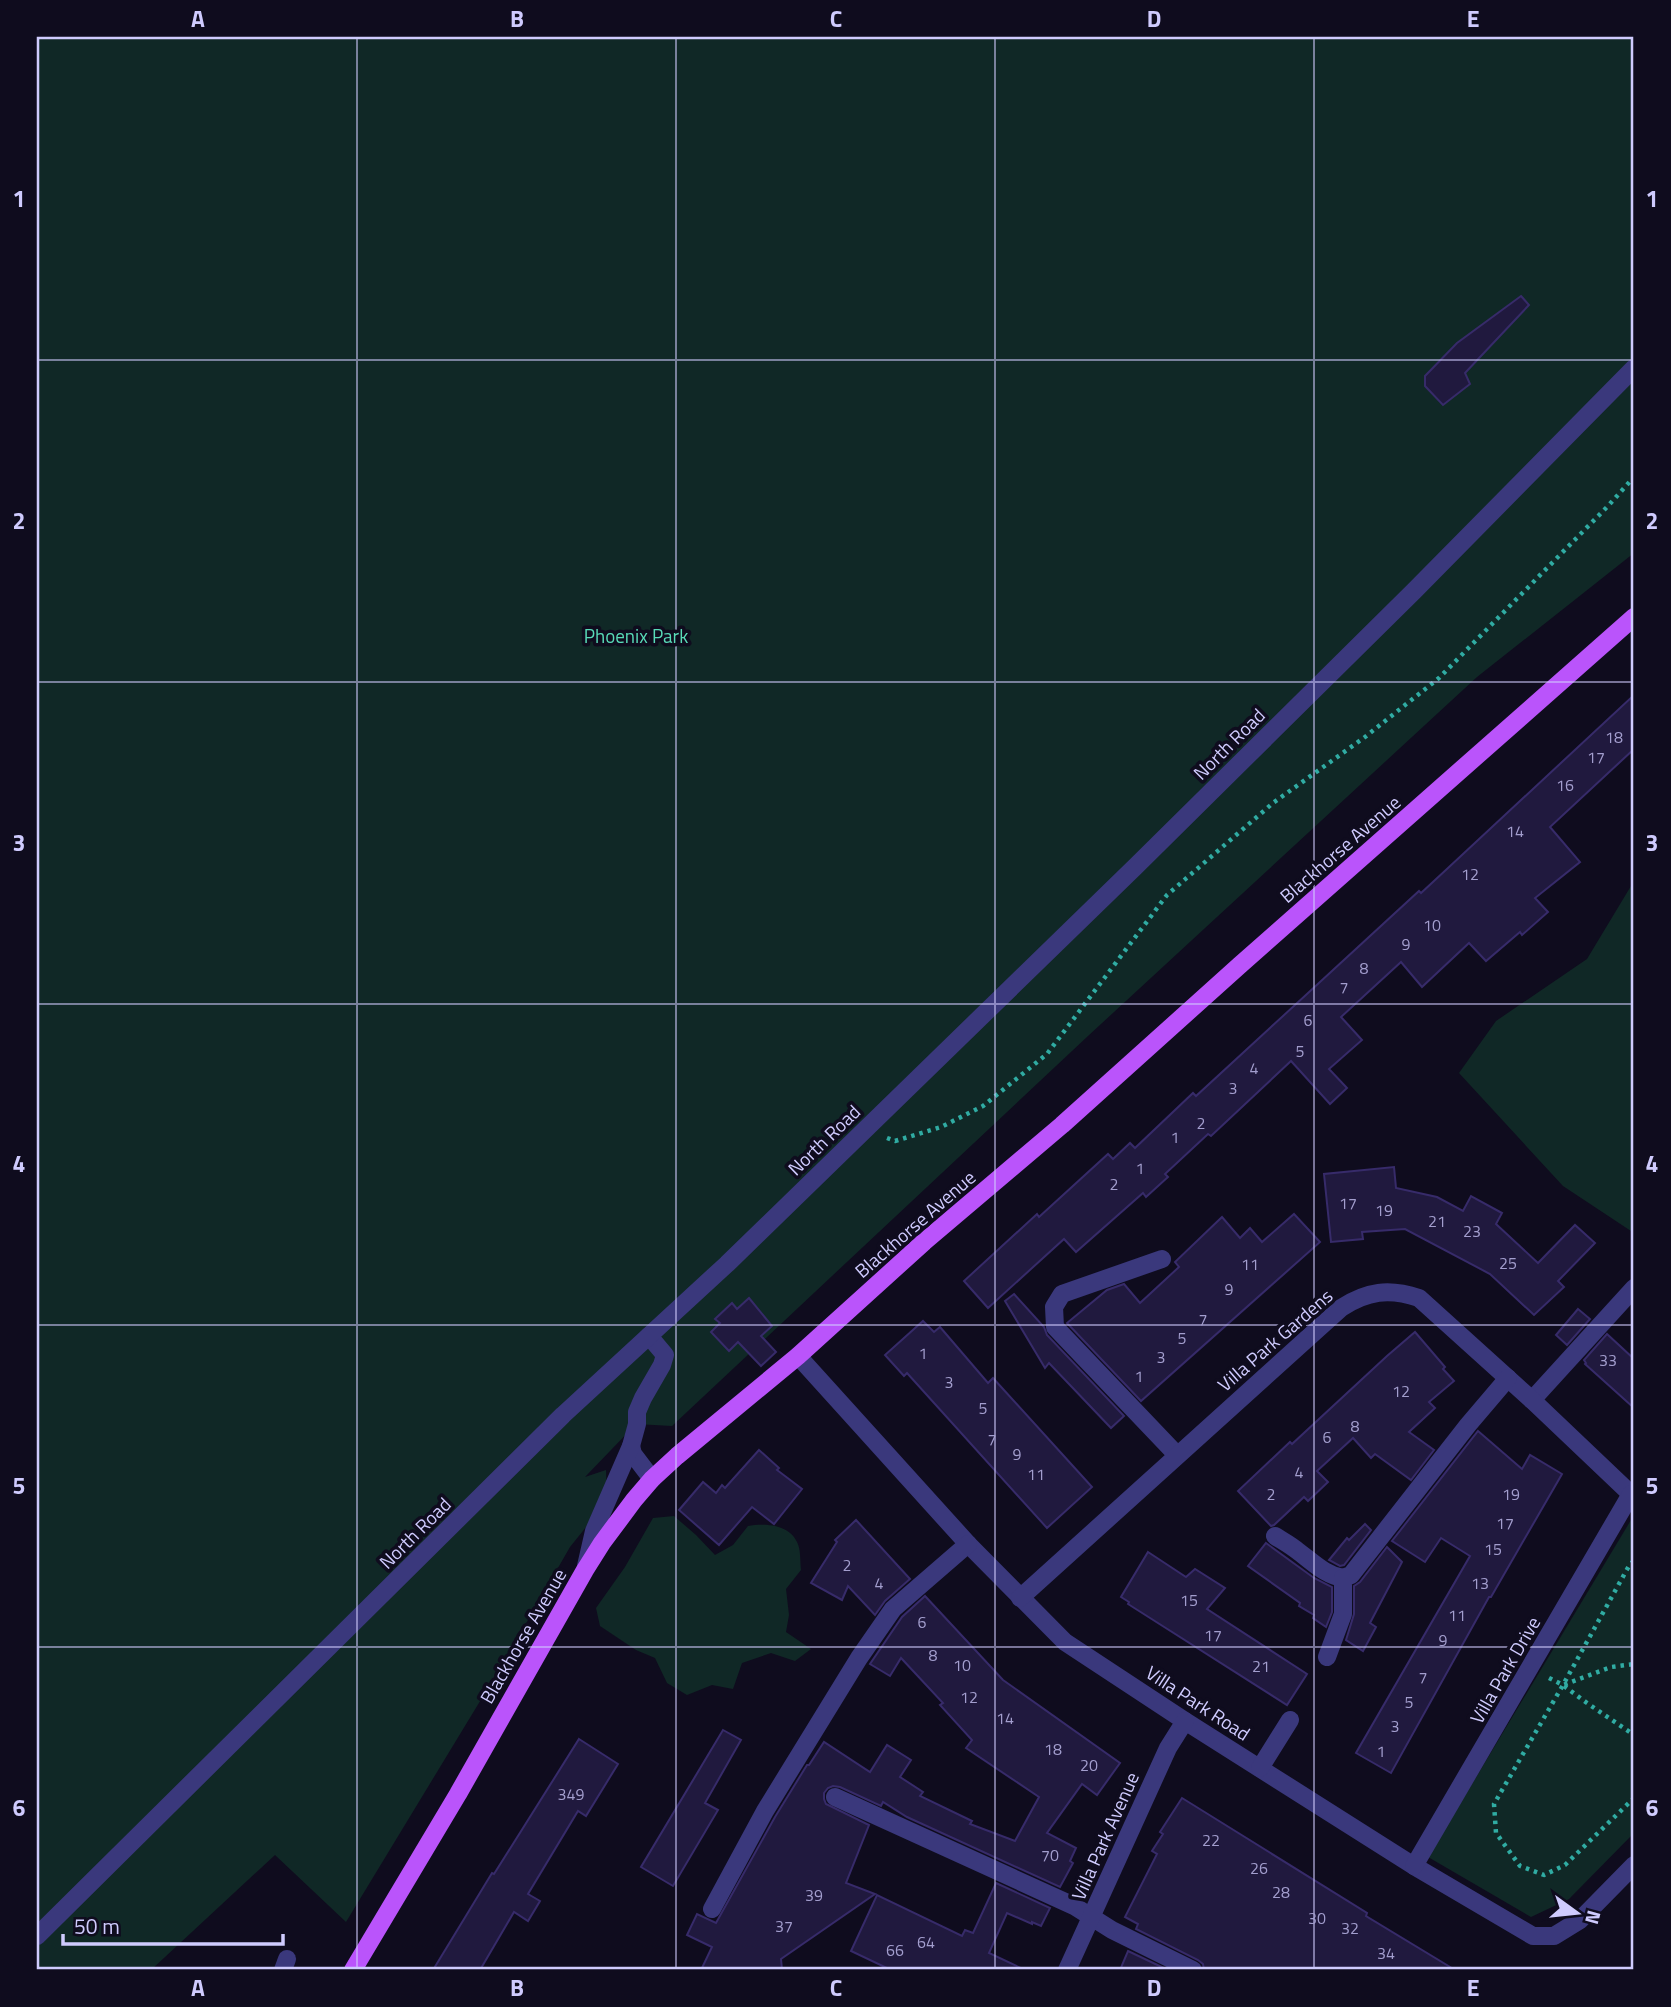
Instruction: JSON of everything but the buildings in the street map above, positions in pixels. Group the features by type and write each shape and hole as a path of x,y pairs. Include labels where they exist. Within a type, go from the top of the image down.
{"main road":[{"name":"Blackhorse Avenue","path":"353,1970 458,1794 585,1570 602,1543 652,1479 798,1356 924,1242 1062,1125 1634,617"}],"street":[{"name":"North Road","path":"37,1936 530,1448 727,1264 1145,857 1404,601 1634,368"},
{"path":"1162,1259 1062,1294 1054,1307 1055,1327 1177,1455"},
{"path":"1532,1400 1634,1288"},
{"name":"Villa Park Gardens","path":"1020,1598 1341,1308 1356,1298 1370,1294 1402,1292 1419,1298 1633,1495"},
{"path":"585,1570 594,1531 631,1446 637,1412 662,1366 664,1356 649,1336"},
{"name":"Villa Park Road","path":"798,1356 968,1544 1065,1642 1414,1866 1533,1936 1554,1936 1580,1920 1634,1865"},
{"path":"1275,1536 1323,1572 1343,1578 1351,1575 1508,1378"},
{"path":"631,1446 633,1454 652,1479"},
{"name":"Villa Park Drive","path":"1414,1866 1633,1495"},
{"path":"712,1909 765,1811 859,1658 893,1609 968,1544"},
{"path":"1327,1657 1343,1614 1343,1578"},
{"path":"1260,1768 1290,1720"},
{"name":"Villa Park Avenue","path":"1067,1970 1168,1748 1185,1721"},
{"path":"835,1797 1074,1906 1112,1930 1193,1970"}],"path":[{"path":"862,1132 895,1141 941,1127 982,1106 1047,1055 1167,895 1273,803 1365,737 1439,678 1634,477"},
{"path":"1634,1562 1630,1564 1494,1804 1496,1833 1520,1866 1544,1875 1565,1865 1634,1798"},
{"path":"1563,1685 1611,1667 1634,1664"},
{"path":"1530,1668 1563,1685 1634,1735"}],"green space":[{"name":"Phoenix Park","path":"37,37 1634,37 1634,553 1477,677 1088,1036 672,1426 636,1424 585,1477 606,1470 607,1501 570,1547 505,1660 346,1922 275,1855 151,1970 37,1970"},
{"path":"1634,881 1634,1233 1563,1186 1459,1073 1496,1021 1587,959"},
{"path":"674,1516 715,1555 733,1545 748,1526 776,1526 788,1531 799,1548 801,1570 786,1589 789,1615 786,1632 811,1649 795,1661 771,1653 742,1663 733,1689 712,1685 687,1695 667,1683 655,1658 636,1650 600,1626 596,1608 625,1567 653,1518"},
{"path":"1631,1520 1634,1523 1634,1833 1569,1899 1531,1917 1428,1857"}]}
